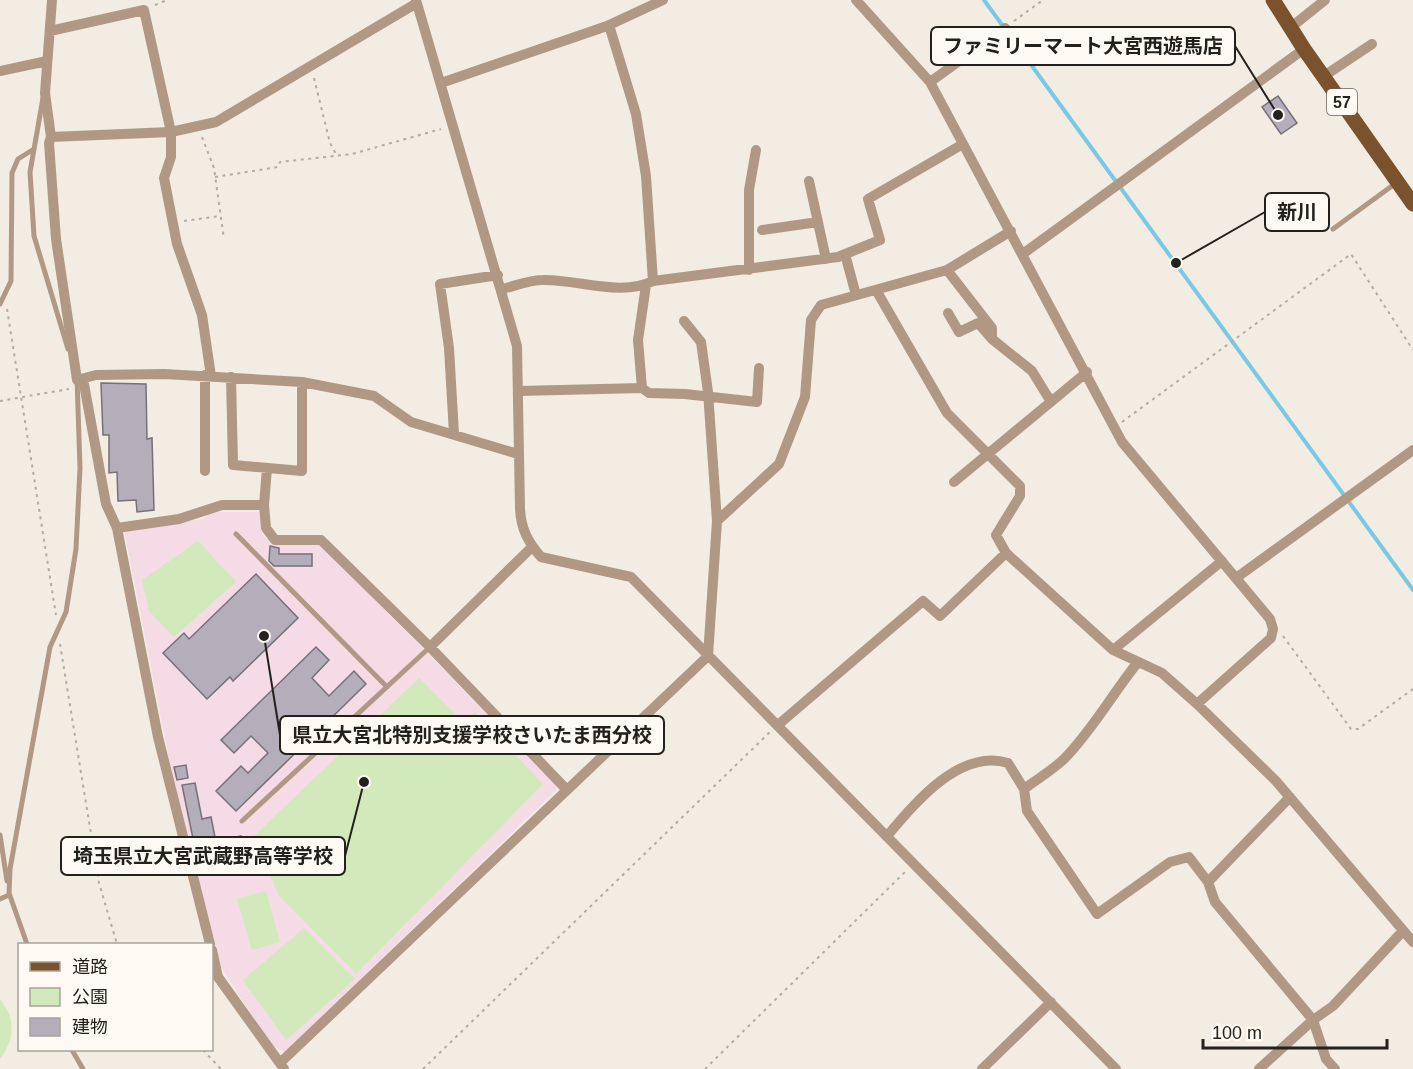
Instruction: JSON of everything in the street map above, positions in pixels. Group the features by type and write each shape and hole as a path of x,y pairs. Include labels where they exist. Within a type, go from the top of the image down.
{"main road":[{"name":"57","path":"1273,0 1304,49 1413,204"}],"street":[{"path":"52,0 45,93 51,137 49,143 56,239 79,382 106,504 117,528 158,737 210,943"},
{"path":"441,83 609,25 663,0"},
{"path":"856,0 930,82 1087,372 1122,442 1270,619 1273,629 1271,638 1197,704"},
{"path":"1290,28 1325,0"},
{"path":"51,137 174,131 216,122 417,1 455,125 517,346 521,525 532,547 541,557 632,578 779,724 1116,1069"},
{"path":"149,8 174,131 171,157 164,178 177,244 202,315 208,376 205,471"},
{"path":"50,31 144,10 174,131"},
{"path":"609,25 636,114 646,176 650,283 638,340 642,388"},
{"path":"930,82 1005,28"},
{"path":"1324,76 1372,44"},
{"path":"1023,253 1304,49"},
{"path":"0,71 47,61"},
{"path":"502,289 542,280 622,286 826,259 845,254 880,240 868,199 963,144"},
{"path":"749,270 748,190 756,150"},
{"path":"809,181 826,259"},
{"path":"762,230 818,222"},
{"path":"717,521 779,464 805,397 811,320 821,305 947,270 1011,231"},
{"path":"845,254 855,295"},
{"path":"947,270 992,328 992,339"},
{"path":"454,434 448,348 440,284 498,275"},
{"path":"876,290 947,413 1020,486 1020,496 996,535 1006,553 1113,650 1168,677 1197,704 1290,797 1402,932 1413,942"},
{"path":"948,313 959,332 978,323 992,339 1032,371 1051,402"},
{"path":"213,954 218,977 282,1066 708,656 717,521 708,398 701,342 684,321"},
{"path":"519,391 642,388 649,393 685,394 757,402 759,369"},
{"path":"954,482 1087,372"},
{"path":"79,382 96,375 208,376 302,382 374,396 411,422 518,454"},
{"path":"231,377 233,465 302,471 302,382"},
{"path":"1236,578 1413,450"},
{"path":"267,468 264,506 266,528 275,540 321,540 430,648 567,790"},
{"path":"117,528 179,519 222,505 264,506"},
{"path":"430,648 532,547"},
{"path":"779,724 923,601 940,616 1006,553"},
{"path":"1113,650 1222,561"},
{"path":"1024,789 1063,760 1089,731 1104,705 1138,662"},
{"path":"886,836 923,794 975,762 996,759 1008,763 1024,789 1027,811 1097,914 1170,862 1189,857 1208,882 1215,902 1313,1020 1326,1059 1335,1069"},
{"path":"1208,882 1290,797"},
{"path":"1259,1069 1313,1020 1333,1006 1402,932"},
{"path":"982,1069 1051,1002"}],"lane":[{"path":"9,895 10,869 50,647 66,612 76,549 80,468 79,382 34,236 30,172 45,93"},
{"path":"0,304 11,281 12,173 18,159 34,149"},
{"path":"1333,230 1398,182"},
{"path":"236,534 387,687"},
{"path":"242,821 430,648"},
{"path":"0,835 9,895 26,943"},
{"path":"0,899 9,895"},
{"path":"73,1051 83,1069"}],"path":[{"path":"149,8 167,0"},
{"path":"1005,28 1043,0"},
{"path":"311,66 330,143 337,156"},
{"path":"215,177 278,167 280,162 352,154 455,125"},
{"path":"198,126 215,177 224,239"},
{"path":"173,224 220,216"},
{"path":"1115,427 1351,254 1413,350"},
{"path":"0,401 79,382"},
{"path":"1270,619 1351,729 1358,729 1413,689"},
{"path":"423,1069 779,724"},
{"path":"705,1069 914,864"},
{"path":"204,1051 220,1069"}],"shaded area":[{"path":"211,512 259,512 262,534 273,545 320,544 556,784 557,789 285,1052 271,1045 221,967 173,779 124,530 203,519"}],"green space":[{"path":"198,541 236,582 174,637 149,611 142,580"},
{"path":"419,678 463,722 475,712 543,784 356,974 279,896 253,837"},
{"path":"266,891 280,942 252,950 237,899"},
{"path":"304,928 355,979 286,1040 243,980"},
{"path":"0,999 9,1014 12,1029 9,1044 0,1059"}],"building":[{"path":"1278,96 1297,123 1281,134 1262,107"},
{"path":"101,383 146,384 147,439 152,438 154,510 137,512 136,500 118,501 117,472 109,473 109,435 103,435"},
{"path":"270,546 279,548 279,554 312,554 312,566 274,566 269,561"},
{"path":"256,574 298,618 233,681 230,677 207,699 163,653 184,633 189,639"},
{"path":"316,647 329,660 312,678 329,696 354,671 366,684 236,811 216,791 241,766 248,773 268,753 251,736 234,753 221,740"},
{"path":"186,765 188,778 177,780 174,767"},
{"path":"195,783 202,819 211,817 216,842 241,836 246,859 199,868 182,785"}],"waterway":[{"path":"984,0 1413,590"}],"place":[{"name":"ファミリーマート大宮西遊馬店","path":"1278,115"},
{"name":"新川","path":"1176,263"},
{"name":"県立大宮北特別支援学校さいたま西分校","path":"264,636"},
{"name":"埼玉県立大宮武蔵野高等学校","path":"364,782"}]}
